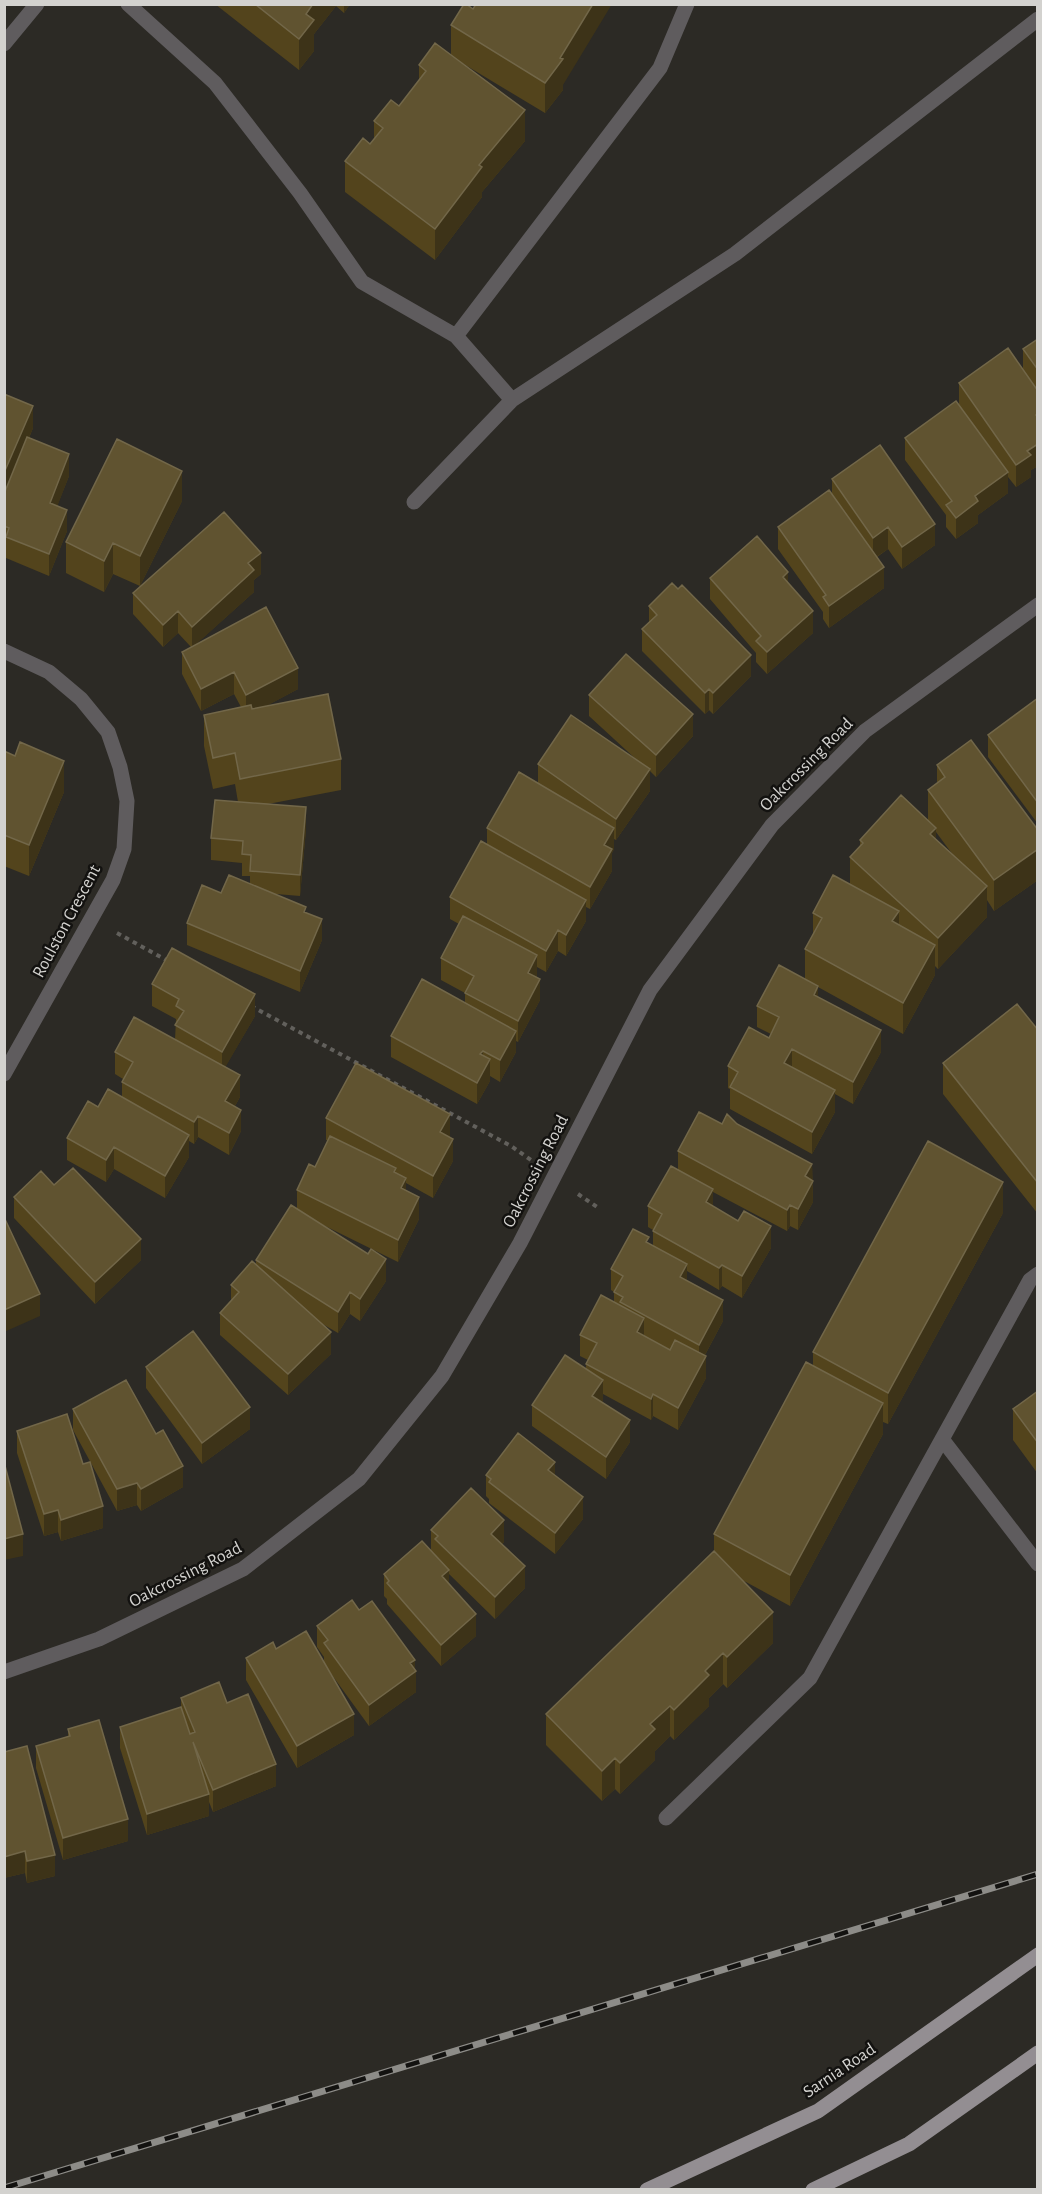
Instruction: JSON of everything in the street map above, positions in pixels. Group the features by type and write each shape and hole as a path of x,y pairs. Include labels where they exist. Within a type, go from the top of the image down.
{"main road":[{"name":"Sarnia Road","path":"647,2190 818,2111 1038,1955"},
{"path":"813,2190 909,2144 1038,2053"}],"street":[{"path":"4,44 37,4"},
{"path":"129,4 215,82 300,193 362,282 456,336 512,400"},
{"path":"456,336 660,68 687,4"},
{"path":"414,502 512,400 735,254 1038,19"},
{"name":"Oakcrossing Road","path":"4,1672 99,1639 243,1569 359,1479 442,1376 520,1243 650,990 772,825 865,731 1038,605"},
{"name":"Roulston Crescent","path":"4,651 49,672 81,699 108,732 120,767 127,801 124,849 113,880 4,1074"},
{"path":"666,1818 810,1678 1030,1280 1038,1274"},
{"path":"942,1439 1038,1564"}],"path":[{"path":"91,919 175,964"},
{"path":"249,1004 511,1146 600,1209"}],"building":[{"path":"255,4 313,4 306,14 314,20 299,39"},
{"path":"464,4 473,9 476,4 593,4 560,58 563,59 545,83 451,25"},
{"path":"435,43 525,110 479,165 482,167 435,229 345,161 363,138 370,144 383,128 374,121 391,100 399,106 426,71 419,65"},
{"path":"1038,339 1038,370 1023,349"},
{"path":"1008,348 1038,391 1038,414 1036,415 1038,444 1027,451 1031,455 1016,465 959,383"},
{"path":"4,394 33,406 4,473"},
{"path":"956,401 1008,472 975,496 978,501 956,518 946,505 952,501 905,438"},
{"path":"27,437 69,454 50,503 67,510 49,554 6,537 9,528 4,526 4,494"},
{"path":"117,439 182,471 140,556 113,543 104,561 66,542"},
{"path":"880,445 935,524 902,547 888,527 873,538 832,479"},
{"path":"829,490 884,567 829,606 823,597 826,595 778,527"},
{"path":"224,512 261,553 248,563 254,570 192,627 178,611 163,625 133,593"},
{"path":"757,536 788,572 783,577 813,611 767,652 756,641 761,636 710,578"},
{"path":"672,583 678,589 682,585 751,655 713,693 709,689 705,693 642,629 657,615 649,606"},
{"path":"266,607 298,668 246,695 234,672 201,689 182,652"},
{"path":"626,654 693,714 656,755 589,695"},
{"path":"328,694 341,759 240,779 235,753 213,758 204,715 251,705 252,709"},
{"path":"1038,698 1038,803 988,735"},
{"path":"571,715 650,769 616,819 538,764"},
{"path":"971,740 1038,830 1038,849 994,880 928,790 945,777 937,765"},
{"path":"20,742 64,761 29,845 4,835 4,751 15,756"},
{"path":"519,772 614,828 604,845 612,849 590,887 487,828"},
{"path":"901,795 936,828 930,834 987,886 938,938 850,857 863,843 860,840"},
{"path":"215,800 306,807 300,875 250,871 251,855 242,854 243,841 211,838"},
{"path":"481,841 586,900 566,935 558,930 546,951 450,897"},
{"path":"229,875 306,907 304,912 322,919 300,971 187,923 202,885 221,893"},
{"path":"833,875 899,911 892,921 935,945 903,1003 805,949 822,918 813,913"},
{"path":"463,916 537,955 528,973 540,979 518,1021 465,993 474,976 441,958"},
{"path":"172,948 255,994 222,1052 175,1025 184,1011 176,1006 179,999 152,984"},
{"path":"779,965 818,986 814,995 881,1030 853,1082 792,1049 784,1063 835,1090 812,1132 730,1087 738,1072 728,1066 749,1027 769,1038 779,1017 757,1006"},
{"path":"422,979 516,1031 500,1060 483,1051 480,1054 490,1059 477,1083 391,1036"},
{"path":"1017,1004 1038,1030 1038,1183 943,1063"},
{"path":"134,1017 240,1075 225,1101 241,1110 229,1133 198,1116 194,1122 122,1082 133,1062 115,1052"},
{"path":"356,1063 450,1114 440,1132 453,1139 433,1176 326,1118"},
{"path":"108,1089 189,1135 165,1176 114,1147 106,1160 67,1138 88,1101 98,1107"},
{"path":"699,1112 722,1124 727,1114 737,1124 812,1164 805,1176 813,1181 798,1209 790,1205 787,1210 678,1151"},
{"path":"330,1136 396,1168 394,1172 406,1178 401,1188 419,1197 398,1240 297,1190 309,1164 315,1167"},
{"path":"928,1141 1003,1182 888,1393 813,1352"},
{"path":"671,1166 713,1189 706,1202 738,1221 744,1211 771,1226 742,1276 722,1265 719,1268 653,1231 662,1214 648,1206"},
{"path":"73,1168 141,1239 95,1282 14,1197 41,1171 54,1185"},
{"path":"291,1205 368,1254 371,1249 386,1259 360,1299 350,1292 338,1312 256,1260"},
{"path":"4,1217 40,1294 4,1310"},
{"path":"633,1229 649,1237 646,1242 687,1264 680,1277 723,1300 699,1345 620,1302 623,1297 614,1292 623,1276 611,1269"},
{"path":"252,1261 331,1332 288,1374 220,1313 239,1292 231,1285"},
{"path":"601,1295 644,1318 637,1332 670,1350 675,1340 706,1356 678,1408 653,1394 651,1399 586,1364 597,1343 580,1335"},
{"path":"193,1331 250,1407 202,1443 146,1367"},
{"path":"565,1355 603,1380 592,1396 630,1420 606,1457 532,1405"},
{"path":"806,1362 883,1403 790,1575 714,1534"},
{"path":"126,1380 156,1434 163,1430 183,1466 141,1489 137,1483 117,1489 73,1409"},
{"path":"1038,1391 1038,1443 1013,1409"},
{"path":"67,1414 83,1464 90,1462 103,1506 61,1520 58,1510 44,1514 17,1431"},
{"path":"518,1433 555,1462 548,1470 583,1497 555,1533 489,1482 491,1479 486,1475"},
{"path":"4,1462 23,1534 4,1539"},
{"path":"471,1488 504,1520 491,1534 525,1566 495,1597 435,1539 438,1536 431,1530"},
{"path":"422,1541 449,1570 442,1576 476,1614 441,1645 387,1583 389,1581 384,1574"},
{"path":"714,1551 773,1612 727,1657 723,1653 705,1671 709,1675 674,1710 670,1706 650,1724 655,1729 620,1763 615,1758 602,1771 546,1714"},
{"path":"352,1600 359,1610 372,1601 415,1660 410,1663 416,1671 369,1705 324,1643 328,1640 317,1626"},
{"path":"306,1631 354,1714 297,1746 246,1658 273,1642 276,1649"},
{"path":"219,1682 227,1703 248,1694 276,1764 213,1790 193,1742 209,1794 147,1814 120,1727 181,1707 190,1734 195,1732 181,1698"},
{"path":"99,1720 128,1819 63,1838 36,1746 70,1736 68,1729"},
{"path":"27,1746 55,1855 27,1861 25,1851 4,1857 4,1752"}],"railway":[{"path":"4,2188 1038,1874"}]}
